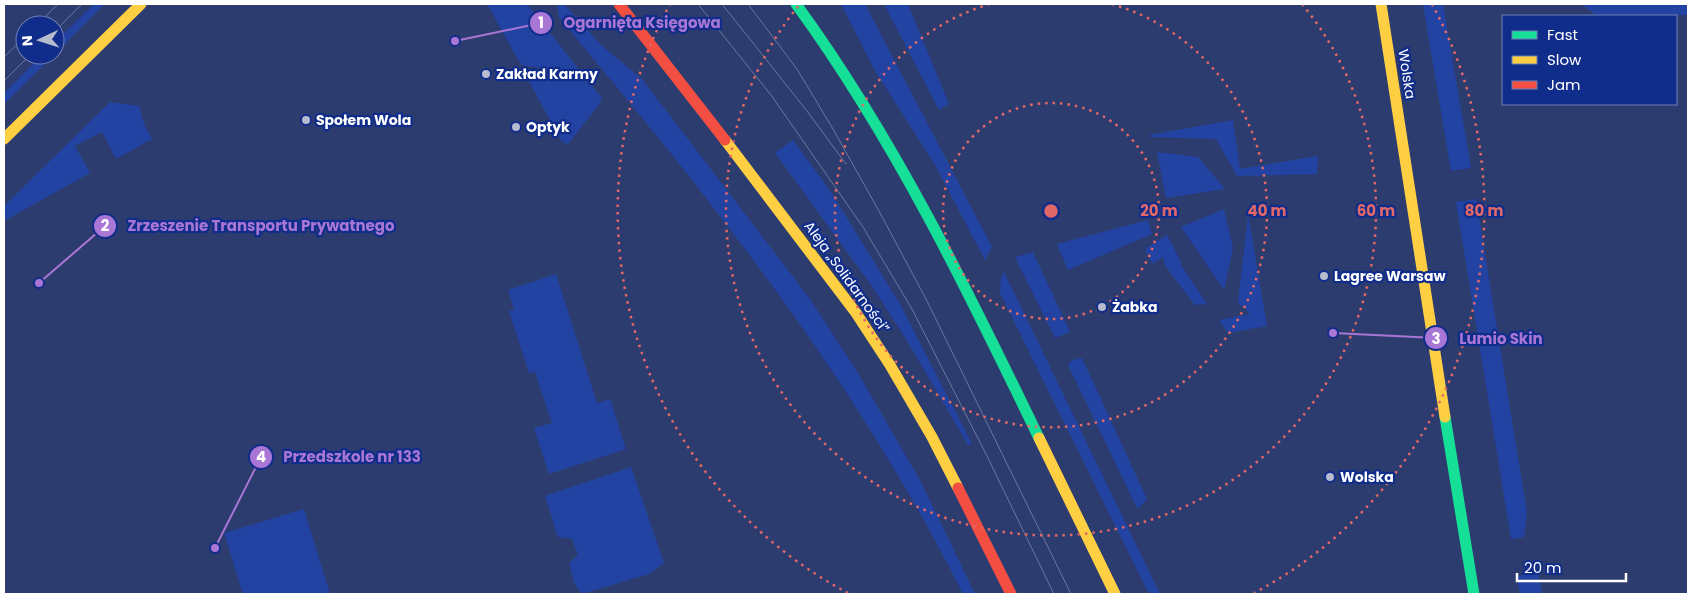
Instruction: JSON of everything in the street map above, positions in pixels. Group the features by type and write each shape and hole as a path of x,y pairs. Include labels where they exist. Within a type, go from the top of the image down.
{"main road":[{"path":"4,139 141,4"},
{"name":"Aleja „Solidarności”","path":"619,4 684,86 856,313 890,365 932,437 1011,594"},
{"path":"796,4 818,32 890,148 983,324 1115,594"},
{"name":"Wolska","path":"1381,4 1474,594"}],"shaded area":[{"path":"94,4 105,4 65,44 65,32"},
{"path":"487,4 527,4 581,72 579,74 521,65"},
{"path":"557,4 564,4 601,45 642,79 810,299 858,373 921,482 975,594 963,594 937,543 879,445 849,397 784,302 678,162 559,17"},
{"path":"841,4 865,4 992,247 985,260 935,165 874,69"},
{"path":"884,4 908,4 949,104 939,110"},
{"path":"1423,4 1443,4 1471,168 1451,171"},
{"path":"1582,4 1688,4 1688,15 1596,15"},
{"path":"32,65 44,65 4,104 4,93"},
{"path":"526,76 589,82 602,98 598,106 568,144 562,142"},
{"path":"110,102 139,106 145,126 152,139 116,159 102,132 75,146 90,173 4,221 4,206"},
{"path":"1233,120 1240,169 1318,156 1317,174 1237,176 1216,139 1150,137 1150,135"},
{"path":"793,140 831,192 900,304 972,444 968,445 906,339 871,285 775,153"},
{"path":"1157,152 1198,157 1225,189 1166,198"},
{"path":"1476,199 1527,513 1524,537 1511,539 1456,202"},
{"path":"1224,209 1233,248 1224,290 1181,227"},
{"path":"1248,214 1267,326 1228,333 1219,320 1250,314 1238,303"},
{"path":"1148,220 1152,234 1068,270 1057,244"},
{"path":"1167,235 1181,265 1207,304 1195,305 1166,267 1163,257 1152,264 1145,249"},
{"path":"1033,252 1070,332 1055,338 1015,257"},
{"path":"1004,272 1160,594 1149,594 1000,293 1001,279"},
{"path":"556,274 597,403 610,399 626,449 549,474 534,428 552,423 535,372 529,373 509,311 514,309 508,290"},
{"path":"1082,358 1147,499 1140,507 1137,508 1068,365 1072,360"},
{"path":"631,467 664,563 649,574 582,594 574,583 569,563 578,555 572,539 558,537 545,496"},
{"path":"304,509 330,594 243,594 224,533"},
{"path":"1538,572 1542,594 1520,594 1517,576"}],"tram line":[{"path":"47,15 58,4"},
{"path":"65,21 82,4"},
{"path":"698,4 771,95 863,227 912,309 986,454 1054,594"},
{"path":"722,4 807,111 846,164"},
{"path":"748,4 797,69 879,211 926,299 1071,594"},
{"path":"4,57 15,47"},
{"path":"4,81 20,65"}],"traffic: fast":[{"path":"796,4 832,55 897,161 956,271 1039,438"},
{"path":"1445,417 1474,594"}],"traffic: slow":[{"path":"4,139 141,4"},
{"path":"1381,4 1445,417"},
{"path":"725,140 856,313 890,365 932,437 958,488"},
{"path":"1039,438 1115,594"}],"traffic: jam":[{"path":"619,4 725,140"},
{"path":"958,488 1011,594"}],"place":[{"name":"Ogarnięta Księgowa","path":"455,41"},
{"name":"Zakład Karmy","path":"486,74"},
{"name":"Społem Wola","path":"306,120"},
{"name":"Optyk","path":"516,127"},
{"name":"Lagree Warsaw","path":"1324,276"},
{"name":"Zrzeszenie Transportu Prywatnego","path":"39,283"},
{"name":"Żabka","path":"1102,307"},
{"name":"Lumio Skin","path":"1333,333"},
{"name":"Wolska","path":"1330,477"},
{"name":"Przedszkole nr 133","path":"215,548"}]}
